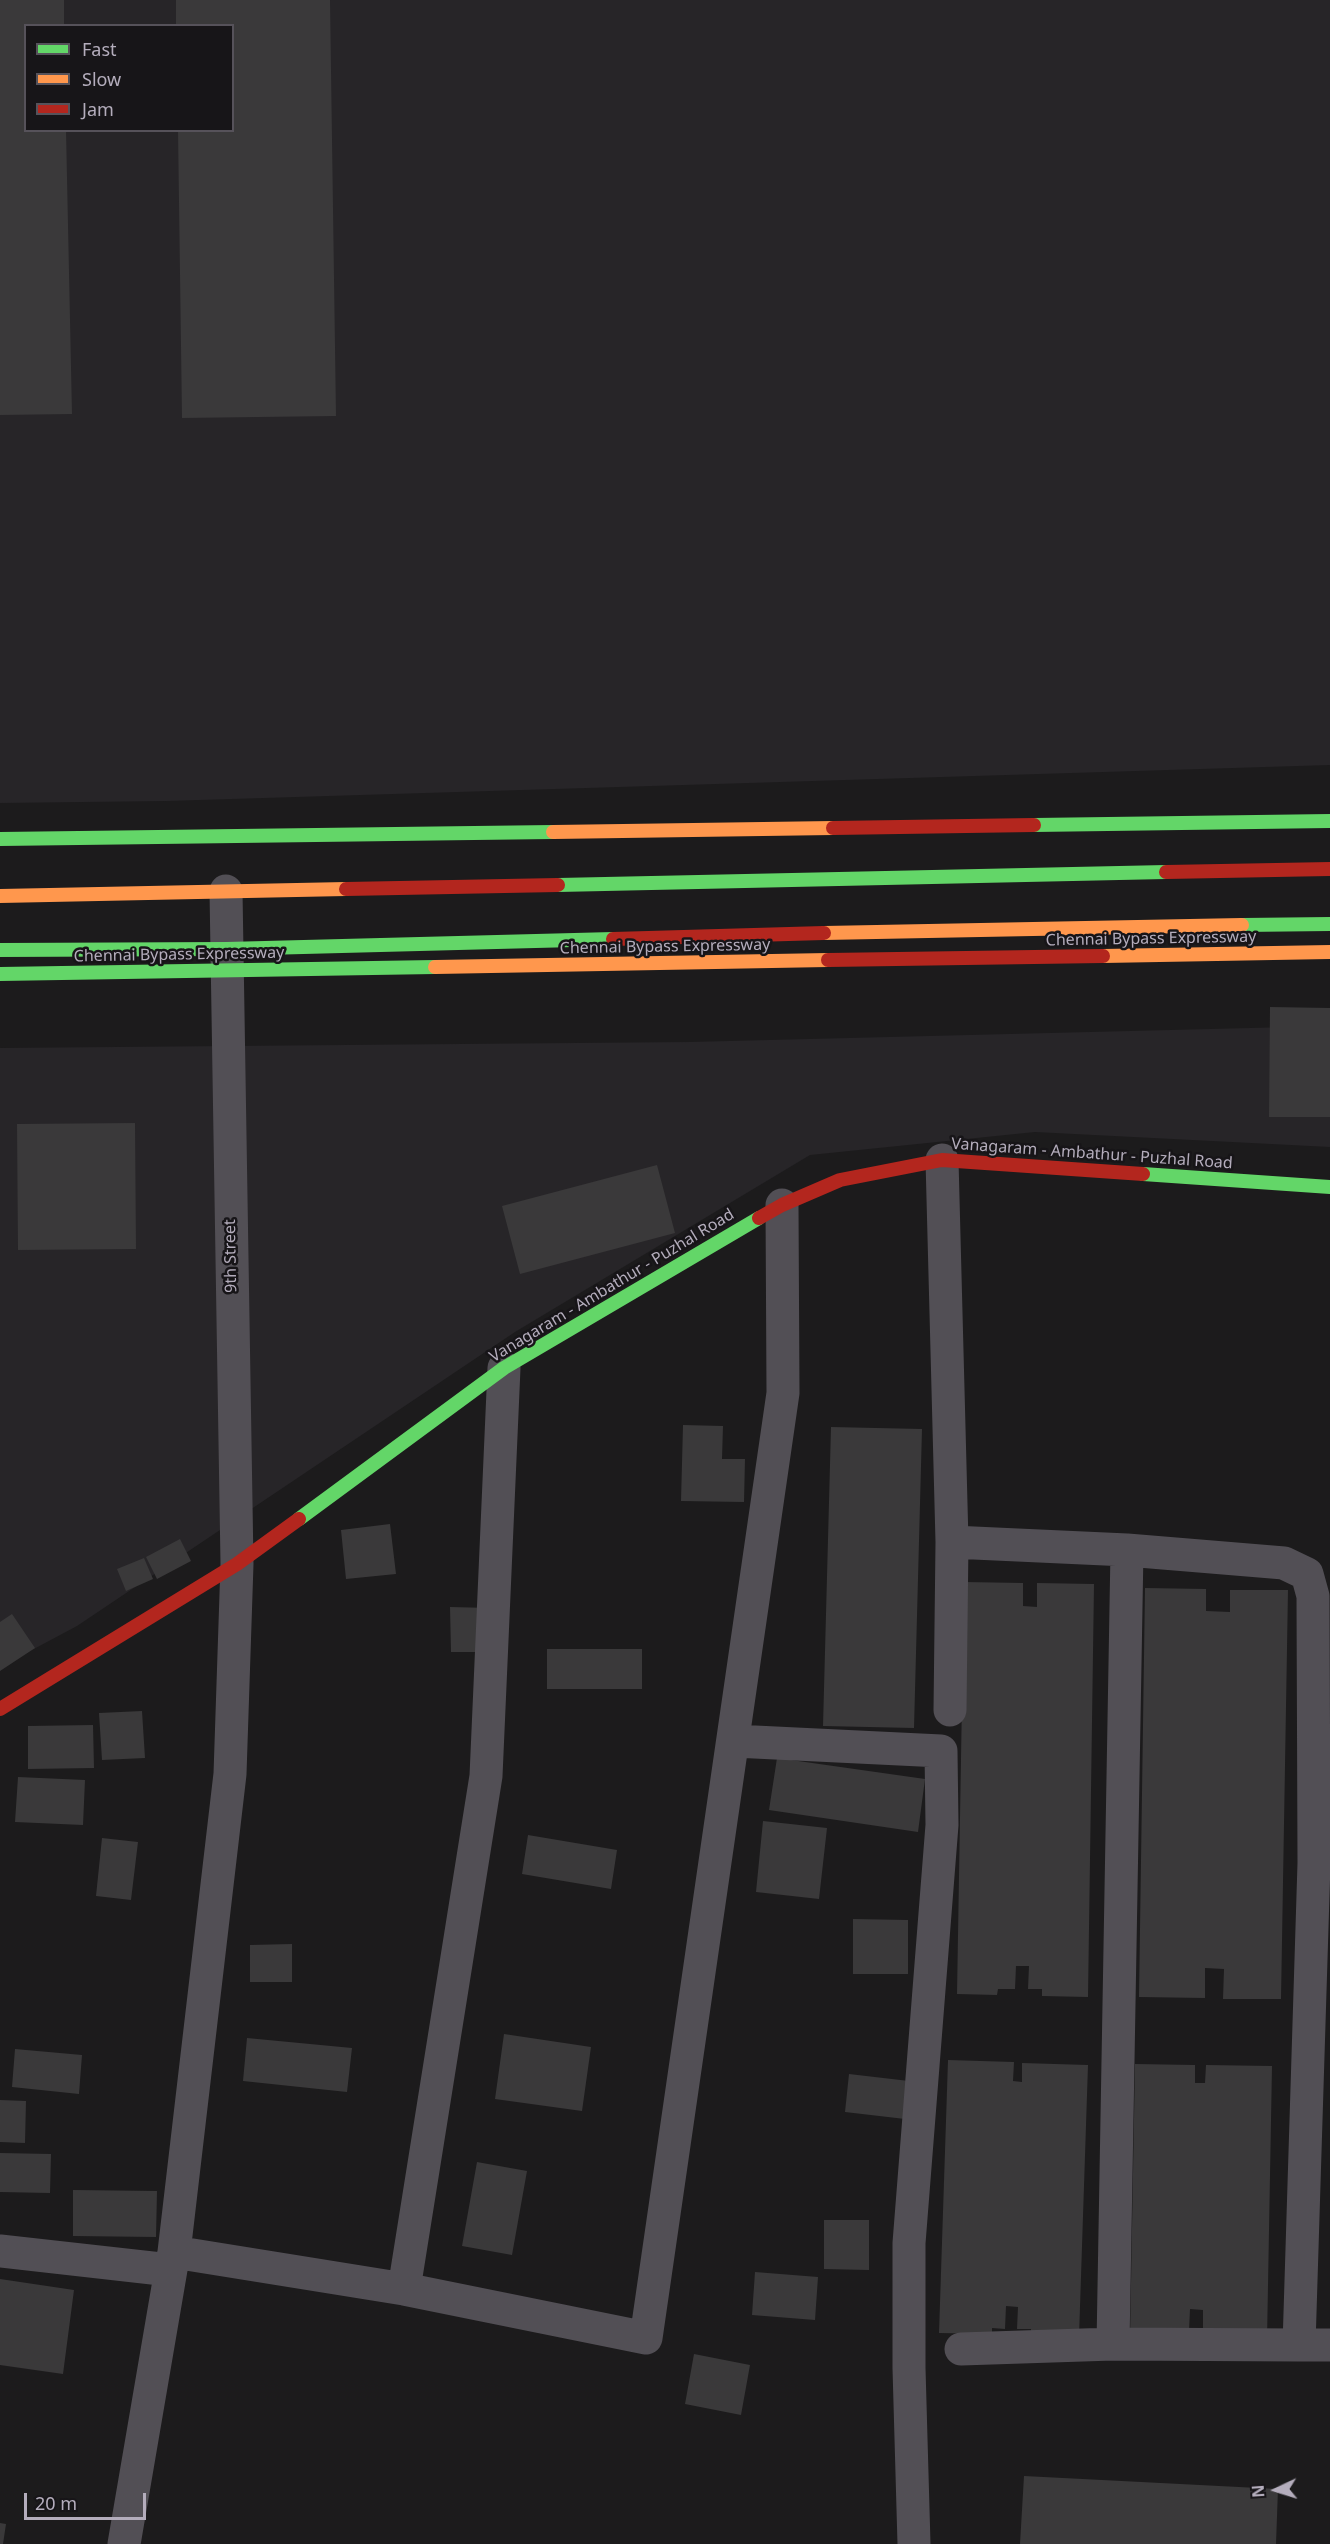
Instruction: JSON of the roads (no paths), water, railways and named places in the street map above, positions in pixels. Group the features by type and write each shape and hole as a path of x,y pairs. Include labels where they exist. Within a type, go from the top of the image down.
{"main road":[{"path":"0,839 1330,821"},
{"path":"0,896 1330,869"},
{"path":"0,950 226,949 1104,926 1330,924"},
{"name":"Chennai Bypass Expressway","path":"0,974 1330,952"},
{"name":"Vanagaram - Ambathur - Puzhal Road","path":"0,1709 237,1564 504,1368 782,1205 840,1180 942,1160 1330,1188"}],"street":[{"name":"9th Street","path":"124,2544 172,2261 230,1774 237,1564 226,891"},
{"path":"942,1160 952,1542 950,1710"},
{"path":"0,2251 172,2261 405,2289 646,2338 783,1393 782,1205"},
{"path":"405,2289 486,1776 504,1368"},
{"path":"952,1542 1127,1550 1284,1563 1307,1574 1313,1596 1322,1796 1314,1887 1315,2345 1113,2344 961,2349"},
{"path":"1113,2344 1127,1550"},
{"path":"734,1741 941,1751 942,1825 909,2243 909,2368 914,2544"}]}
